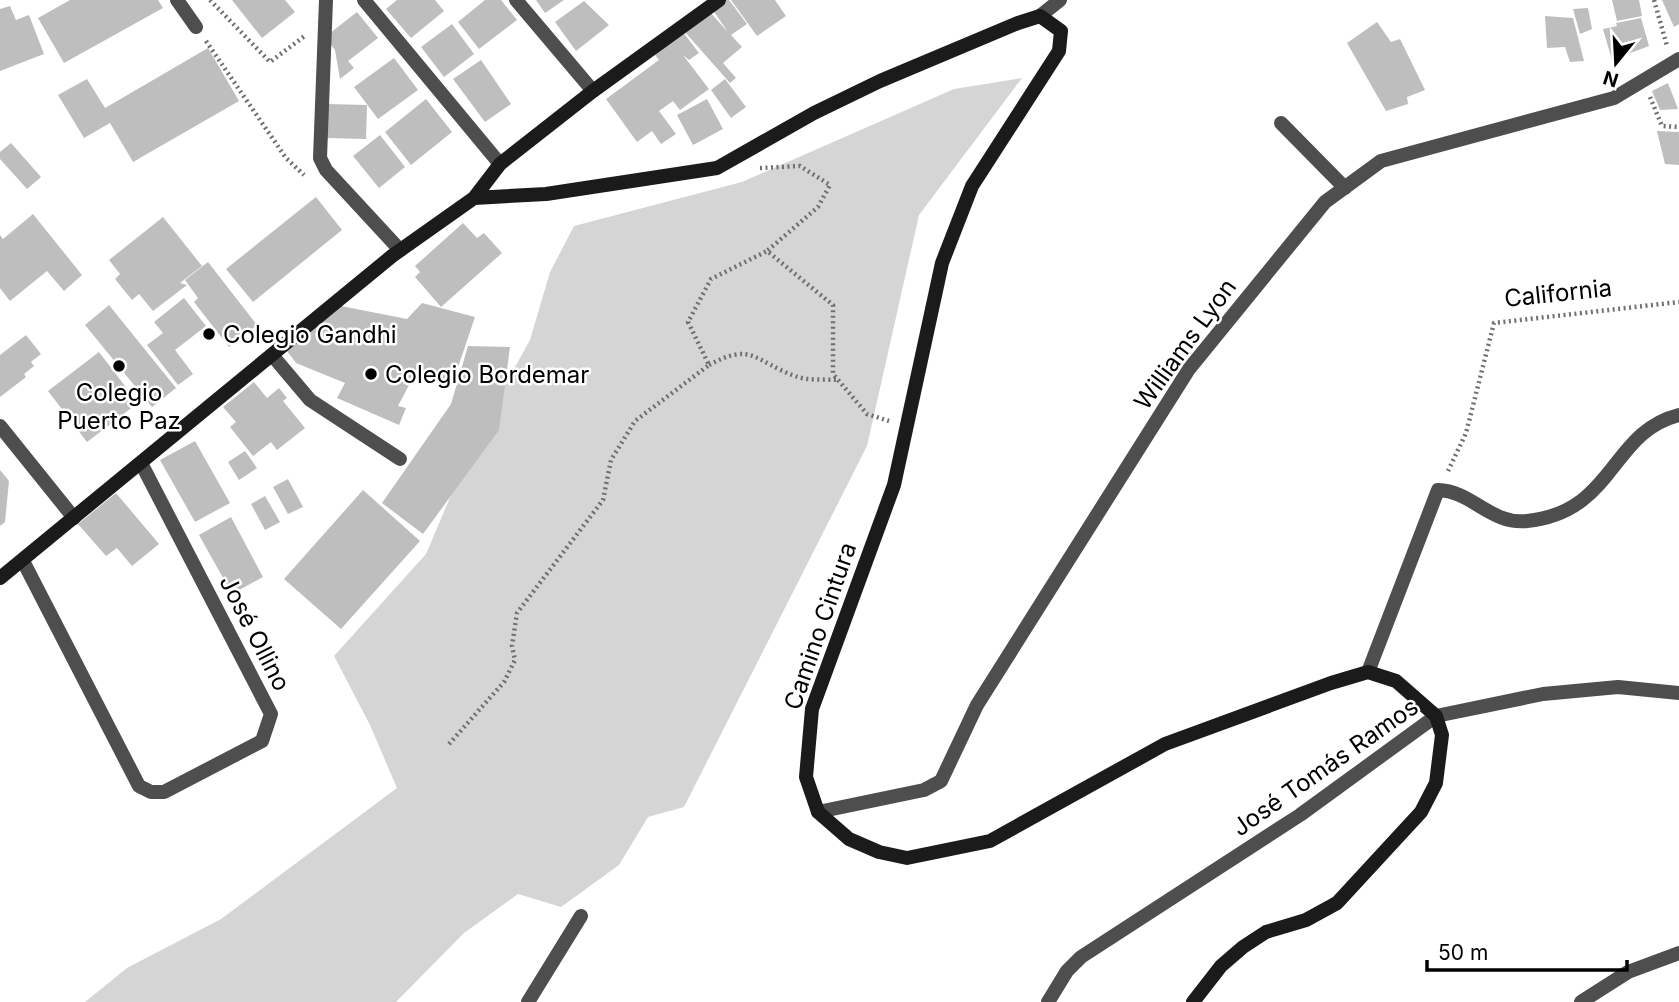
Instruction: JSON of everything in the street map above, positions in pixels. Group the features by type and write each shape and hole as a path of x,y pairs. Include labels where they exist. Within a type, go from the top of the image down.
{"main road":[{"path":"0,578 400,250 474,198 500,164 593,91 719,0"},
{"path":"474,198 546,194 716,168 814,113 880,81 1018,23 1041,16"},
{"name":"Camino Cintura","path":"818,812 806,777 811,709 894,485 942,263 972,187 1059,51 1061,31 1041,16"},
{"path":"818,812 849,839 879,852 907,858 990,841 1165,744 1368,672 1396,681 1436,716 1441,735 1441,762 1436,783 1421,813 1349,892 1321,913 1266,932 1243,947 1221,966 1193,1002"}],"street":[{"path":"177,0 196,27"},
{"path":"326,0 320,158 326,170 400,250"},
{"path":"364,0 500,164"},
{"path":"516,0 593,91"},
{"path":"1041,16 1059,0"},
{"name":"Williams Lyon","path":"818,812 924,790 941,781 977,705 1189,369 1325,202 1381,161 1614,98 1676,61"},
{"path":"1281,123 1345,188"},
{"path":"272,355 310,400 400,459"},
{"path":"1368,672 1438,490 1462,494 1496,518 1524,522 1553,517 1573,509 1592,494 1639,436 1664,418 1679,415"},
{"path":"0,426 74,517"},
{"name":"José Ollino","path":"23,561 139,786 151,792 164,792 261,741 271,714 141,463"},
{"name":"José Tomás Ramos","path":"1048,1002 1067,971 1081,957 1300,815 1436,716 1543,694 1618,687 1679,693"},
{"path":"528,1002 581,916"},
{"path":"1581,1002 1628,972 1679,953"}],"path":[{"path":"209,0 270,62 325,21"},
{"path":"1654,0 1676,61"},
{"path":"196,27 286,158 305,176"},
{"path":"1643,80 1662,126 1679,127"},
{"path":"709,365 688,322 711,279 767,251 818,207 830,185 800,166 759,168"},
{"path":"767,251 833,305 833,374 867,414 907,426"},
{"name":"California","path":"1438,490 1466,433 1493,323 1679,302"},
{"path":"449,744 504,682 515,660 512,646 517,613 603,500 611,460 635,421 709,365 730,354 748,353 797,377 838,380"}],"shaded area":[{"path":"1022,78 919,215 867,446 684,807 648,817 619,865 561,907 518,894 464,933 396,1002 85,1002 127,968 221,919 397,788 370,725 334,656 426,554 475,439 530,340 550,272 574,226 742,182 954,89"}],"building":[{"path":"70,0 158,0 163,8 64,63 38,18"},
{"path":"232,0 285,0 295,12 262,38"},
{"path":"397,0 435,0 444,11 411,38 386,9"},
{"path":"485,0 501,0 517,20 479,49 458,22"},
{"path":"536,0 564,0 545,13"},
{"path":"724,0 729,0 747,24 731,35 742,47 723,63 736,78 730,83 684,31 708,10 728,32 712,9"},
{"path":"731,0 775,0 786,16 757,36"},
{"path":"1612,0 1639,0 1642,16 1617,21"},
{"path":"1662,0 1679,0 1679,24 1674,27"},
{"path":"584,1 609,25 576,51 555,22"},
{"path":"10,6 16,20 29,15 44,54 0,71 0,9"},
{"path":"1588,8 1592,29 1580,34 1573,9"},
{"path":"357,12 378,38 348,61 354,68 340,79 335,50 325,37"},
{"path":"1545,16 1573,18 1584,61 1570,62 1565,47 1547,48"},
{"path":"1641,18 1649,46 1612,60 1603,29 1617,26 1616,23"},
{"path":"1377,22 1391,42 1400,39 1425,90 1407,97 1408,104 1386,111 1347,43"},
{"path":"452,24 474,54 444,77 421,47"},
{"path":"683,32 699,53 689,60 683,55 709,89 680,110 673,101 659,111 676,134 661,144 652,131 637,142 606,99 659,60 655,55"},
{"path":"208,48 239,101 133,162 110,123 84,138 58,95 87,79 105,108"},
{"path":"394,58 418,90 378,119 354,87"},
{"path":"481,60 511,104 485,122 453,79"},
{"path":"725,79 746,107 731,118 711,90"},
{"path":"1668,83 1678,109 1660,110 1652,91"},
{"path":"426,99 452,132 411,165 385,132"},
{"path":"707,99 723,129 693,145 677,115"},
{"path":"327,104 367,105 366,139 326,138"},
{"path":"1657,131 1679,132 1679,165 1665,164"},
{"path":"380,135 405,167 379,188 353,156"},
{"path":"11,143 41,177 27,189 0,159 0,152"},
{"path":"316,197 342,230 253,302 226,269"},
{"path":"33,214 82,275 64,291 47,271 10,301 0,288 0,235 3,239"},
{"path":"163,217 202,266 180,283 187,285 153,311 139,294 132,300 115,279 120,274 109,260"},
{"path":"463,223 477,238 484,233 502,253 441,307 415,277 420,272 415,266"},
{"path":"208,262 257,325 229,347 194,302 198,298 185,280"},
{"path":"184,298 206,326 175,350 193,374 178,385 147,345 163,333 154,322"},
{"path":"422,303 475,317 452,385 417,370 398,406 406,408 399,425 337,398 345,383 296,363 287,351 341,306 407,319"},
{"path":"109,305 176,388 152,407 85,325"},
{"path":"26,335 41,354 31,362 34,366 24,374 26,377 0,397 0,355"},
{"path":"468,346 510,347 499,430 423,534 382,503 451,404"},
{"path":"99,352 138,403 87,442 48,391"},
{"path":"254,382 267,398 279,388 287,398 283,401 305,428 277,450 271,442 253,456 230,427 236,422 223,407"},
{"path":"195,441 230,503 195,522 160,460"},
{"path":"245,451 257,468 239,480 228,462"},
{"path":"0,470 9,481 5,522 0,526"},
{"path":"288,479 303,507 288,514 273,487"},
{"path":"363,490 420,541 341,629 284,579"},
{"path":"116,493 159,544 132,566 117,548 106,556 78,524"},
{"path":"265,496 280,522 265,530 251,504"},
{"path":"231,517 263,577 232,594 199,535"}],"place":[{"name":"Colegio Gandhi","path":"209,334"},
{"name":"Colegio Puerto Paz","path":"119,366"},
{"name":"Colegio Bordemar","path":"371,374"}]}
